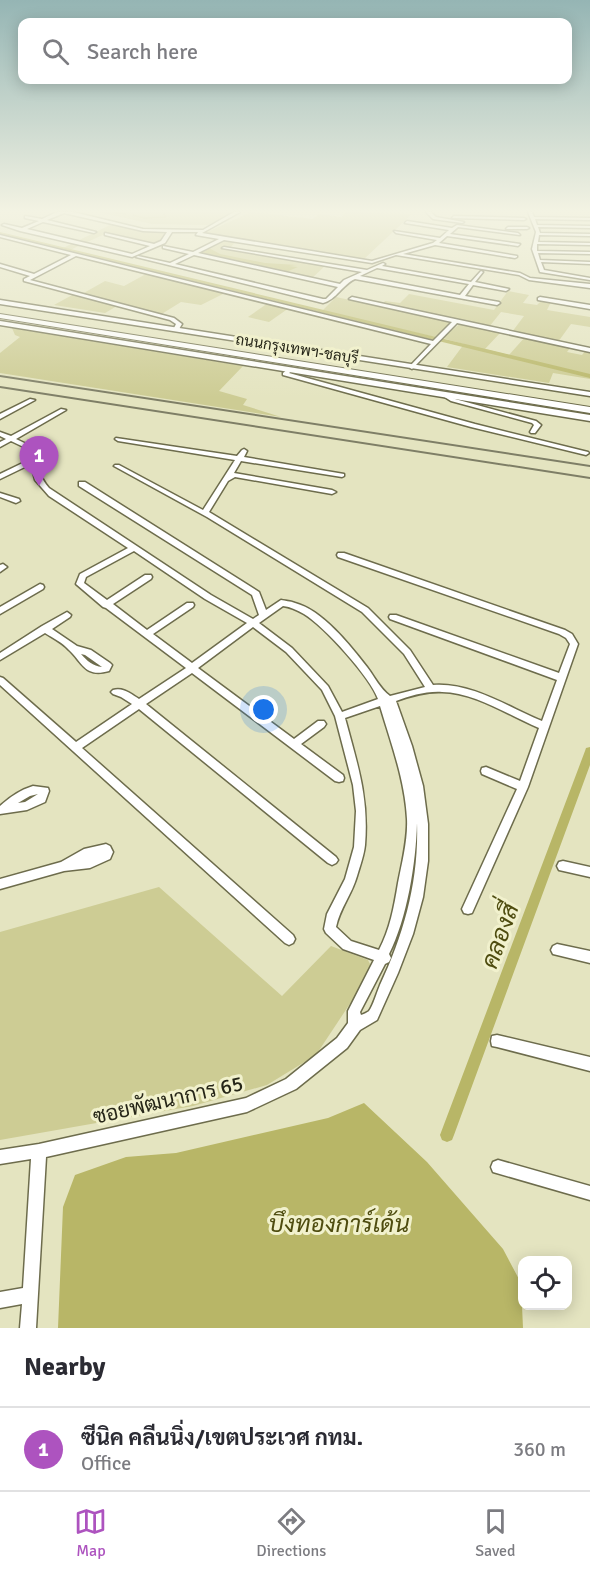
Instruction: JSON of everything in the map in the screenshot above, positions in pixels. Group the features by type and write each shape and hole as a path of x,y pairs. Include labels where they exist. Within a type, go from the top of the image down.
{"highway":[{"name":"ถนนกรุงเทพฯ-ชลบุรี","path":"0,309 590,401"},
{"name":"ถนนกรุงเทพฯ-ชลบุรี","path":"0,316 590,410"}],"main road":[{"path":"0,302 590,394"},
{"path":"0,323 590,418"}],"street":[{"path":"28,274 34,276"},
{"path":"38,274 26,280 172,320 179,324 177,328"},
{"path":"153,274 433,342"},
{"path":"209,274 323,301 328,300 341,286 361,274"},
{"path":"287,274 341,286"},
{"path":"416,274 506,290"},
{"path":"462,296 480,274"},
{"path":"494,274 514,277"},
{"path":"520,274 529,279 590,286"},
{"path":"552,274 590,279"},
{"path":"354,277 497,303"},
{"path":"352,299 590,350"},
{"path":"540,299 590,307"},
{"path":"412,367 433,342 456,321"},
{"path":"290,370 285,374 586,453"},
{"path":"445,395 453,400 537,424 533,432"},
{"path":"0,417 32,400"},
{"path":"0,446 63,410"},
{"path":"0,434 36,450 34,460 40,484 52,495 208,597 252,622 289,650 316,677 340,716 358,785 361,811 359,847 350,880 333,914 330,929 347,945 396,962"},
{"path":"118,439 342,475"},
{"path":"206,515 205,511 244,451"},
{"path":"0,477 34,460"},
{"path":"117,466 206,515 365,610 407,652 431,689"},
{"path":"228,477 238,475 332,492"},
{"path":"76,747 192,668 263,614 256,594 82,484"},
{"path":"0,495 16,501"},
{"path":"134,549 80,579 80,584 339,778"},
{"path":"341,555 569,636 574,644 523,787 468,909"},
{"path":"106,604 148,577"},
{"path":"0,611 40,587"},
{"name":"ซอยพัฒนาการ 65","path":"0,1157 39,1151 247,1105 291,1084 342,1043 355,1025 373,1016 418,902 424,850 423,805 406,737 385,700 341,642 294,605 281,603 263,614"},
{"path":"147,634 190,605"},
{"path":"0,657 67,615"},
{"path":"393,617 562,678"},
{"path":"45,628 74,649"},
{"path":"0,680 289,939"},
{"path":"340,716 385,700 431,689 446,688 461,691 544,726"},
{"path":"116,692 124,694 139,704 332,860"},
{"name":"ซอยพัฒนาการ 65","path":"355,1025 354,1011 382,957 399,913 408,867 412,820 408,787 385,700"},
{"path":"294,744 321,724"},
{"path":"486,771 523,787"},
{"path":"0,884 64,866"},
{"path":"563,866 590,872"},
{"path":"557,950 590,957"},
{"path":"497,1041 590,1064"},
{"path":"28,1328 39,1151"},
{"path":"498,1167 590,1193"},
{"path":"0,1300 30,1294"}],"shaded area":[{"path":"146,274 225,293 201,305 181,302 160,315 82,294 105,281 124,286"},
{"path":"289,274 316,274 311,279"},
{"path":"508,291 529,295 523,303 537,305 542,300 551,302 547,310 590,317 590,327 571,324 558,342 512,332 524,316 501,312 489,327 383,304 385,301 400,303 409,294 494,310"},
{"path":"74,294 117,306 105,313 54,305"},
{"path":"336,297 453,322 435,337 322,311"},
{"path":"268,303 289,308 269,322 248,317"},
{"path":"461,323 501,332 485,349 509,355 525,337 571,347 567,352 582,355 586,350 590,351 590,379 553,373 549,383 447,367 464,344 442,338"},
{"path":"12,328 243,366 219,391 247,399 243,405 281,417 0,373 0,353 20,337 15,335"},
{"path":"159,887 282,996 331,946 368,960 369,975 316,1055 267,1085 193,1106 0,1140 0,932"}],"water":[{"name":"บึงทองการ์เด้น","path":"364,1103 427,1162 503,1249 518,1277 518,1310 522,1310 523,1328 58,1328 63,1207 75,1175 126,1157 176,1153 328,1118"}],"waterway":[{"path":"169,274 590,376"},
{"name":"คลองสี่","path":"447,1135 590,751"}],"railway":[{"path":"0,376 590,466"},
{"path":"0,387 590,478"}],"place":[{"name":"ซีนิค คลีนนิ่ง/เขตประเวศ กทม.","path":"39,486"}]}
